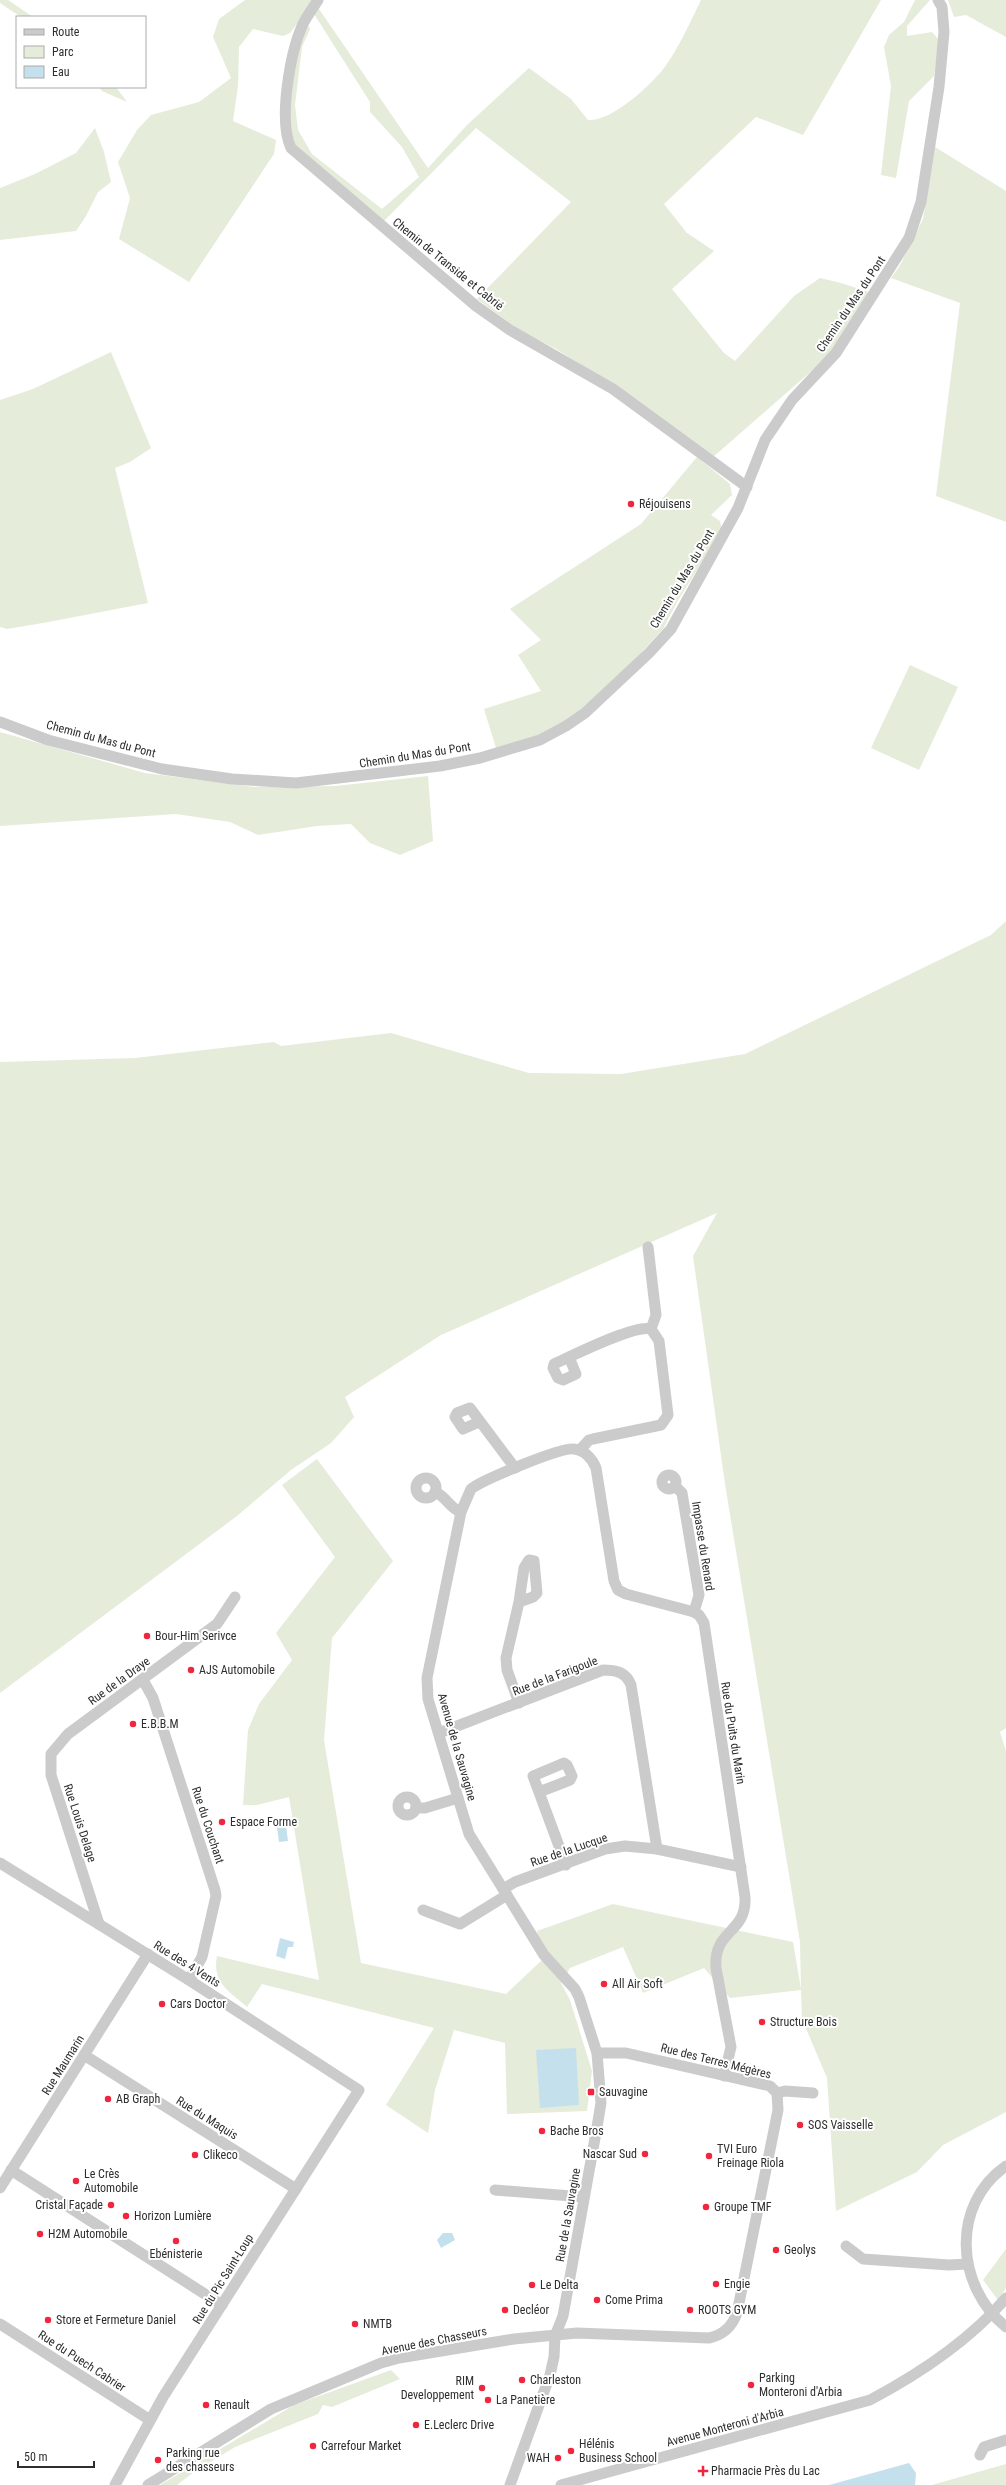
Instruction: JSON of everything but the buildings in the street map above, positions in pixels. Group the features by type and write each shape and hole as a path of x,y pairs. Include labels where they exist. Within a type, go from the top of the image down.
{"street":[{"name":"Chemin de Transide et Cabrié","path":"318,0 302,25 294,48 285,111 286,137 291,148 476,306 510,330 613,389 747,487"},
{"name":"Chemin du Mas du Pont","path":"0,722 48,740 162,769 232,779 296,783 440,766 480,758 540,740 566,726 585,713 649,653 671,629 738,508 765,440 792,400 836,354 909,238 921,202 939,87 944,32 942,7 938,0"},
{"path":"648,1247 656,1314 651,1329"},
{"path":"569,1357 638,1328 651,1329 655,1332 659,1342 669,1409 666,1421 655,1428 589,1440 580,1450"},
{"path":"479,1422 515,1468 566,1449 580,1450 589,1456 596,1468 614,1581 618,1590 626,1594 694,1612"},
{"name":"Avenue de la Sauvagine","path":"505,1892 469,1834 427,1692 427,1678 461,1512 471,1489 515,1468"},
{"name":"Impasse du Renard","path":"675,1486 682,1493 699,1595 694,1612"},
{"path":"435,1492 443,1496 461,1512"},
{"name":"Rue de la Draye","path":"68,1734 217,1624 235,1597"},
{"path":"519,1602 506,1664 519,1703"},
{"name":"Rue du Puits du Marin","path":"694,1612 699,1615 704,1623 745,1897 745,1911 737,1926 722,1938 716,1956 716,1968 731,2047 724,2076"},
{"name":"Rue de la Farigoule","path":"439,1733 603,1670 621,1672 628,1678 656,1849"},
{"name":"Rue du Couchant","path":"143,1680 154,1698 216,1896 202,1957 189,1980"},
{"name":"Rue Louis Delage","path":"68,1734 51,1754 51,1776 99,1924"},
{"path":"539,1792 566,1865"},
{"path":"416,1808 425,1808 458,1798"},
{"name":"Rue de la Lucque","path":"423,1910 460,1924 505,1892 515,1882 615,1847 631,1846 656,1849 741,1867"},
{"name":"Rue des 4 Vents","path":"0,1863 148,1954 359,2090"},
{"name":"Rue de la Sauvagine","path":"505,1892 544,1955 575,1989 597,2053 601,2103 563,2316 554,2336 554,2357 550,2375 510,2485"},
{"name":"Rue Maumarin","path":"0,2188 148,1954"},
{"name":"Rue des Terres Mégères","path":"597,2053 626,2053 770,2086 778,2093 778,2110 736,2313 734,2321 728,2329"},
{"name":"Rue du Maquis","path":"84,2055 296,2189"},
{"name":"Rue du Pic Saint-Loup","path":"115,2485 150,2420 359,2090"},
{"path":"778,2093 785,2091 813,2093"},
{"path":"1006,2166 985,2186 973,2205 965,2240 967,2264 976,2287 992,2313 1006,2327"},
{"path":"11,2170 222,2305"},
{"path":"495,2190 584,2196"},
{"path":"846,2246 863,2259 949,2265 967,2264"},
{"name":"Avenue Monteroni d'Arbia","path":"561,2485 870,2400 930,2364 960,2342 1006,2298"},
{"name":"Rue du Puech Cabrier","path":"0,2324 150,2420"},
{"name":"Avenue des Chasseurs","path":"148,2485 271,2409 381,2363 514,2339 586,2332 709,2338 718,2336 728,2329"},
{"path":"980,2454 984,2447 1006,2440"}],"green space":[{"path":"0,0 8,0 32,16 20,16 0,3"},
{"path":"245,0 315,0 290,33 283,36 253,29 239,47 238,86 233,121 276,140 274,154 189,282 119,239 130,198 118,162 137,130 151,115 199,102 231,78 213,37 219,19"},
{"path":"701,0 881,0 803,135 756,117 664,204 687,233 714,251 672,289 724,353 735,361 794,296 820,278 872,293 832,353 712,458 640,402 556,349 522,332 477,299 571,202 476,128 384,221 290,140 289,126 290,96 294,66 307,23 310,29 302,47 295,105 298,130 312,154 382,209 419,177 402,147 370,112 370,102 314,14 319,9 428,168 467,125 529,68 571,99 588,120 597,119 608,115 618,109 640,93 664,68 679,43"},
{"path":"915,0 930,0 907,26 907,36 932,32 939,40 934,76 909,101 896,178 881,175 891,86 884,47 889,35 904,22"},
{"path":"948,0 1006,0 1006,37 966,15 954,17"},
{"path":"100,88 117,88 127,102 102,91"},
{"path":"95,128 104,152 111,182 98,192 86,216 76,231 0,240 0,188 35,174 76,153"},
{"path":"935,147 1006,191 1006,522 936,496 960,303 891,278 899,267 923,219"},
{"path":"111,352 151,448 130,462 115,468 148,603 7,629 0,627 0,400 33,389"},
{"path":"697,457 730,484 732,495 711,515 720,521 722,530 677,602 663,629 616,680 570,719 539,735 496,748 484,709 541,691 518,655 541,640 510,609 641,524"},
{"path":"910,665 958,687 919,770 871,748"},
{"path":"0,732 145,773 254,787 335,786 428,776 433,841 400,855 370,843 351,824 317,826 258,835 230,822 176,814 0,826"},
{"path":"1006,921 1006,1728 1000,1732 1006,1751 1006,2112 943,2145 917,2172 836,2211 827,2078 802,2019 801,1990 730,1998 704,1968 643,1993 623,1947 570,1968 561,1983 570,2000 592,2071 587,2111 507,2114 505,2043 454,2030 435,2090 428,2133 386,2105 434,2028 262,1984 247,2007 228,1991 219,1980 217,1973 217,1956 319,1980 289,1797 257,1805 243,1805 248,1730 259,1704 292,1660 276,1633 335,1557 282,1485 317,1459 393,1561 332,1638 324,1740 361,1963 506,1994 542,1960 537,1931 613,1904 793,1942 801,1989 800,1942 725,1484 693,1256 717,1213 441,1335 345,1397 354,1417 331,1443 291,1470 237,1516 0,1693 0,1062 135,1058 274,1042 281,1046 391,1033 529,1073 621,1074 745,1054 991,935"},
{"path":"1006,2249 1006,2288 998,2300 983,2280"},
{"path":"391,2370 400,2379 332,2407 323,2405 318,2414 235,2447 194,2472 177,2485 160,2485 294,2405"},
{"path":"1006,2464 1006,2485 932,2485"}],"water":[{"path":"285,1819 288,1841 279,1842 276,1820"},
{"path":"280,1938 294,1942 293,1947 288,1947 285,1959 276,1956"},
{"path":"576,2048 579,2105 540,2108 536,2050"},
{"path":"443,2233 452,2233 455,2240 441,2248 437,2240"},
{"path":"909,2463 916,2473 915,2485 829,2485"}],"place":[{"name":"Réjouisens","path":"631,504"},
{"name":"Bour-Him Serivce","path":"147,1636"},
{"name":"AJS Automobile","path":"191,1670"},
{"name":"E.B.B.M","path":"133,1724"},
{"name":"Espace Forme","path":"222,1822"},
{"name":"All Air Soft","path":"604,1984"},
{"name":"Cars Doctor","path":"162,2004"},
{"name":"Structure Bois","path":"762,2022"},
{"name":"Sauvagine","path":"591,2092"},
{"name":"AB Graph","path":"108,2099"},
{"name":"SOS Vaisselle","path":"800,2125"},
{"name":"Bache Bros","path":"542,2131"},
{"name":"Nascar Sud","path":"645,2154"},
{"name":"Clikeco","path":"195,2155"},
{"name":"TVI Euro Freinage Riola","path":"709,2156"},
{"name":"Le Crès Automobile","path":"76,2181"},
{"name":"Cristal Façade","path":"111,2205"},
{"name":"Groupe TMF","path":"706,2207"},
{"name":"Horizon Lumière","path":"126,2216"},
{"name":"H2M Automobile","path":"40,2234"},
{"name":"Ebénisterie","path":"176,2241"},
{"name":"Geolys","path":"776,2250"},
{"name":"Engie","path":"716,2284"},
{"name":"Le Delta","path":"532,2285"},
{"name":"Come Prima","path":"597,2300"},
{"name":"Decléor","path":"505,2310"},
{"name":"ROOTS GYM","path":"690,2310"},
{"name":"Store et Fermeture Daniel","path":"48,2320"},
{"name":"NMTB","path":"355,2324"},
{"name":"Charleston","path":"522,2380"},
{"name":"Parking Monteroni d'Arbia","path":"751,2385"},
{"name":"RIM Developpement","path":"482,2388"},
{"name":"La Panetière","path":"488,2400"},
{"name":"Renault","path":"206,2405"},
{"name":"E.Leclerc Drive","path":"416,2425"},
{"name":"Carrefour Market","path":"313,2446"},
{"name":"Hélénis Business School","path":"571,2451"},
{"name":"WAH","path":"558,2458"},
{"name":"Parking rue des chasseurs","path":"158,2460"},
{"name":"Pharmacie Près du Lac","path":"703,2471"}]}
